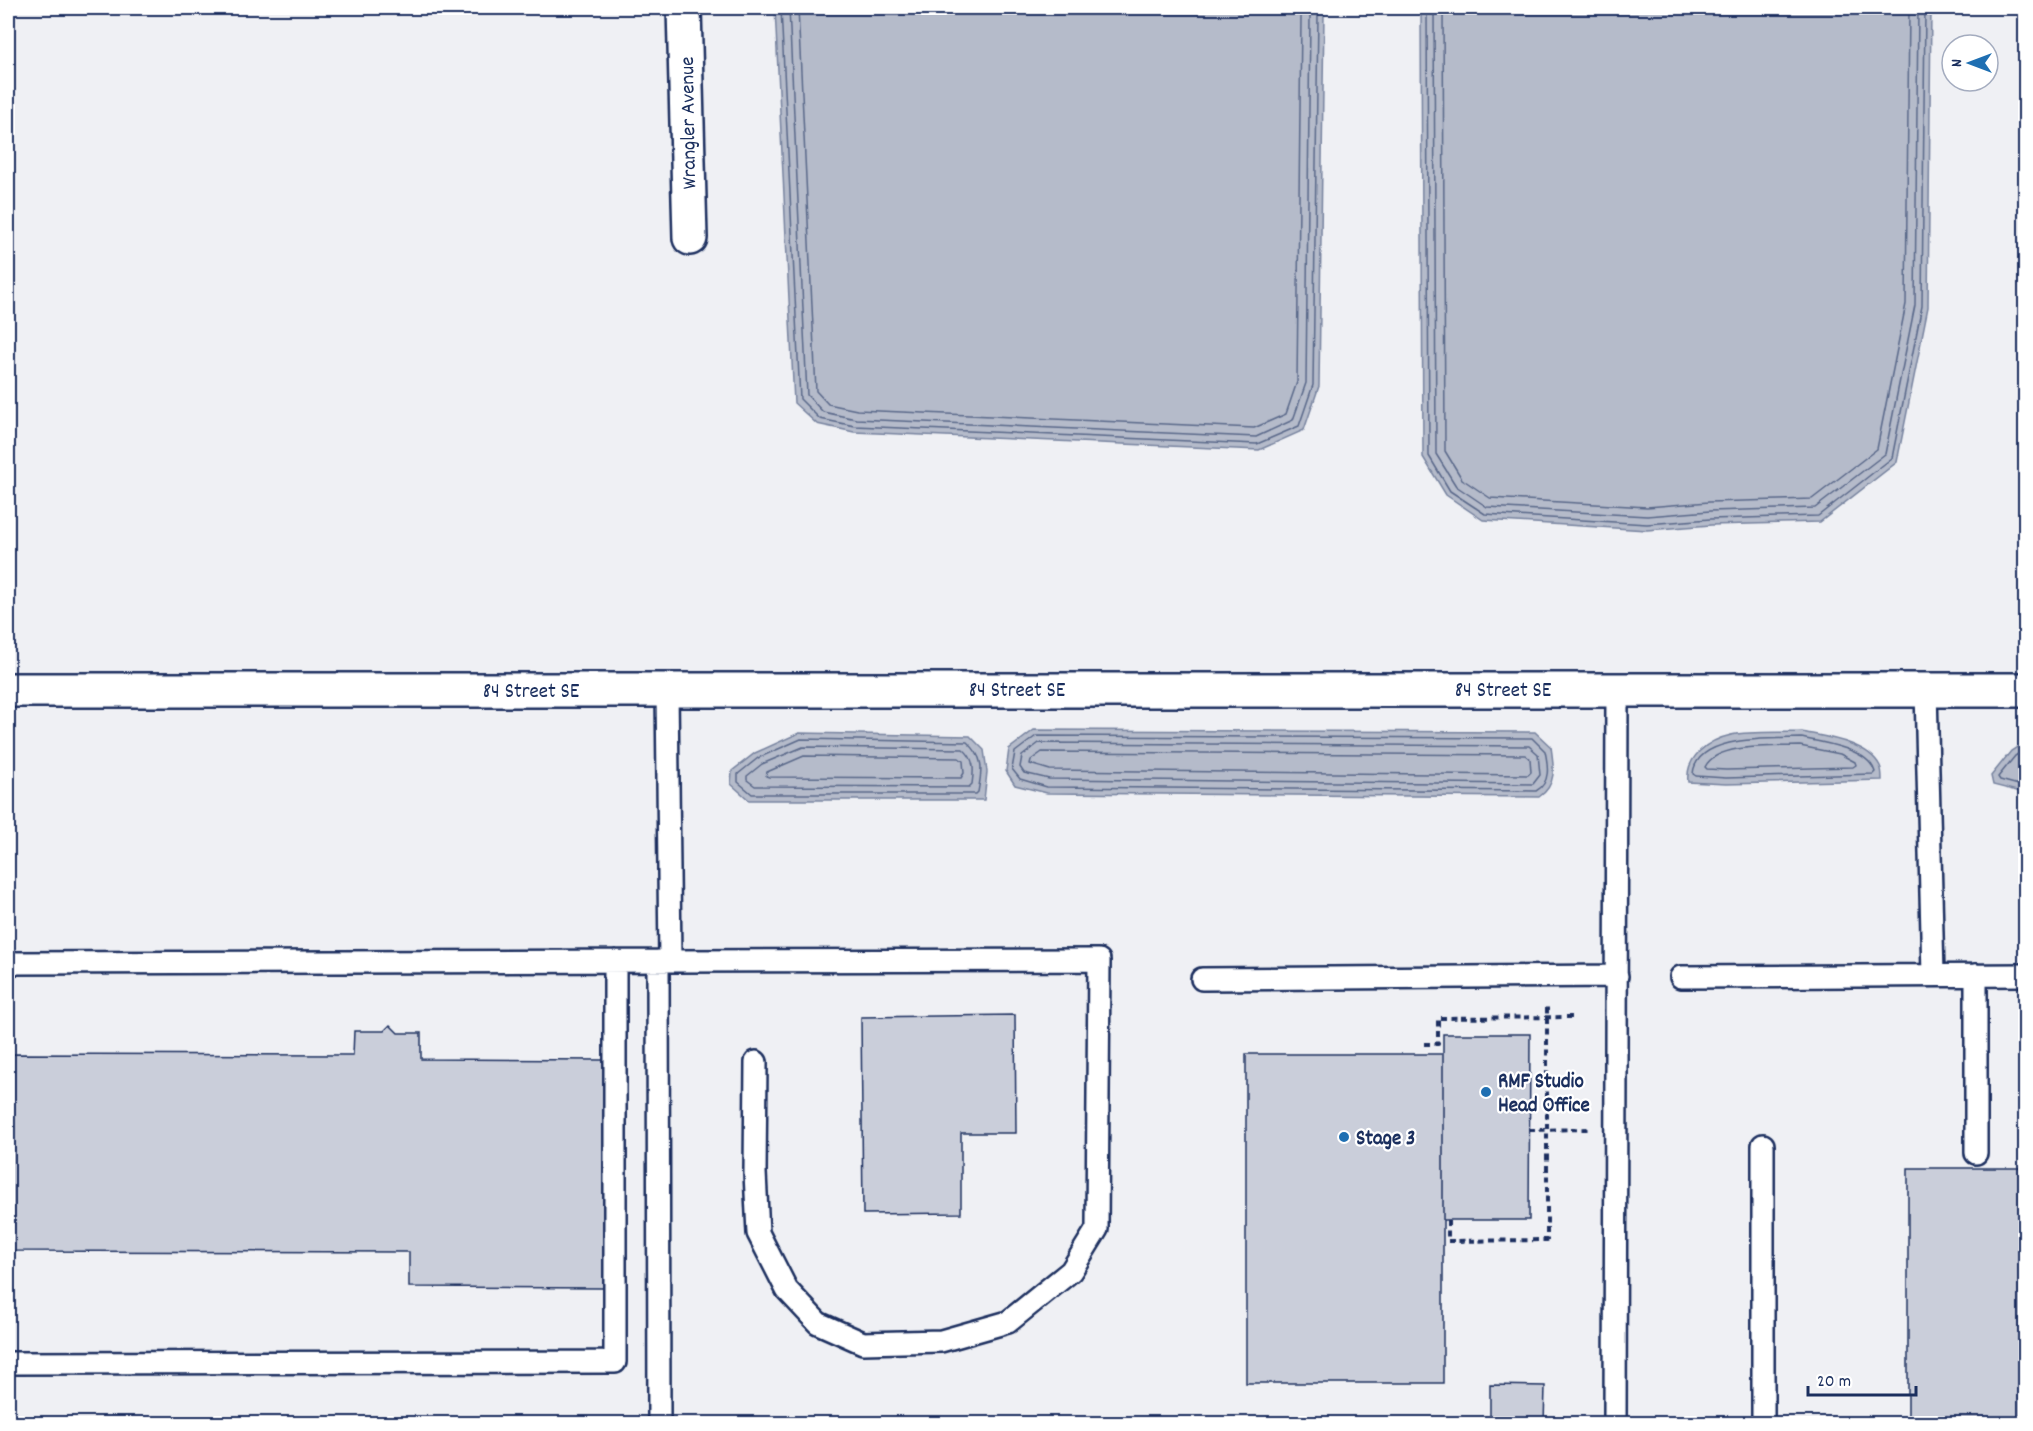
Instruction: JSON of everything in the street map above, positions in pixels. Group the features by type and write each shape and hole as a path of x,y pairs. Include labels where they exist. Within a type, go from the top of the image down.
{"street":[{"name":"Wrangler Avenue","path":"684,8 690,238"},
{"name":"84 Street SE","path":"8,690 2025,690"}],"lane":[{"path":"1615,1424 1617,689"},
{"path":"658,1424 667,690"},
{"path":"1926,690 1933,975"},
{"path":"8,963 1099,960 1097,1229 1071,1271 1008,1322 941,1341 863,1343 818,1323 786,1290 758,1233 755,1173 756,1062"},
{"path":"8,1363 615,1362 615,962"},
{"path":"1976,975 1976,1153"},
{"path":"1681,977 2025,975"},
{"path":"1202,979 1617,976"},
{"path":"1763,1146 1763,1424"}],"path":[{"path":"1448,1220 1448,1241 1547,1240 1547,977"},
{"path":"1424,1044 1438,1044 1438,1018 1576,1017"},
{"path":"1529,1130 1617,1128"}],"shaded area":[{"path":"8,8 2025,8 2025,1423 8,1423"}],"water":[{"path":"775,8 1321,8 1324,13 1319,386 1304,430 1259,450 854,432 817,424 794,403"},
{"path":"1421,8 1931,8 1928,307 1897,462 1820,522 1711,525 1647,530 1483,520 1446,495 1423,457"},
{"path":"1034,730 1535,732 1551,747 1553,775 1549,787 1539,797 1047,793 1015,785 1006,771 1009,749"},
{"path":"1802,732 1845,742 1866,751 1880,766 1882,780 1726,784 1688,782 1688,773 1694,757 1706,745 1722,737 1739,734"},
{"path":"799,733 970,736 984,750 987,772 984,800 749,800 731,784 732,771 755,753"},
{"path":"2025,742 2025,793 1993,785 1991,776 2011,751"}],"building":[{"path":"1015,1015 1016,1133 961,1133 961,1213 863,1214 861,1017"},
{"path":"390,1025 398,1033 421,1033 421,1059 604,1060 603,1288 409,1287 409,1252 8,1251 8,1054 353,1055 354,1031 384,1031"},
{"name":"RMF Studio Head Office","path":"1443,1034 1530,1034 1529,1220 1443,1220"},
{"name":"Stage 3","path":"1246,1054 1443,1054 1443,1383 1246,1383"},
{"path":"1908,1168 2026,1168 2026,1424 1908,1424"},
{"path":"1490,1385 1545,1386 1544,1424 1490,1424"}],"place":[{"name":"RMF Studio Head Office","path":"1486,1092"},
{"name":"Stage 3","path":"1344,1137"}]}
